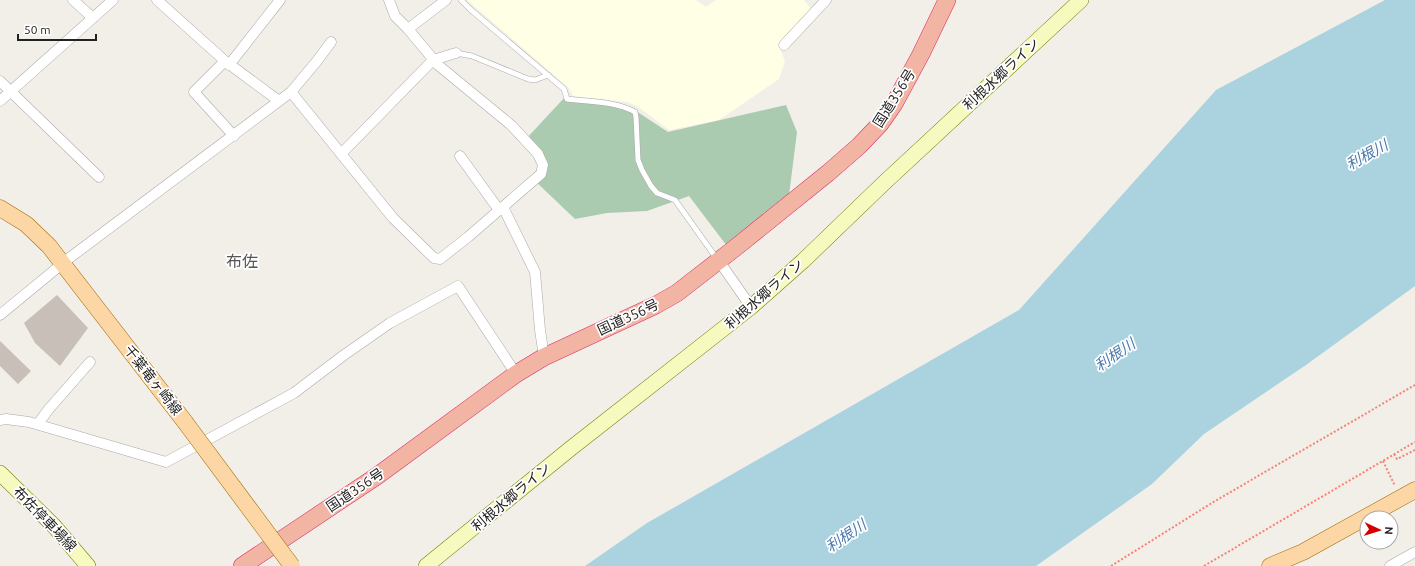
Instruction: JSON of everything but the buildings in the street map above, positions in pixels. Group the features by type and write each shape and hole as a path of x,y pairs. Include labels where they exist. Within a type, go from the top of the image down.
{"highway":[{"name":"国道356号","path":"242,566 377,476 516,374 544,357 656,305 677,293 719,261 828,173 859,146 880,124 897,97 947,0"}],"main road":[{"name":"利根水郷ライン","path":"426,566 564,453 751,307 803,261 891,176 1082,0"},
{"name":"千葉竜ヶ崎線","path":"0,208 17,217 37,233 63,263 185,422 292,566"},
{"name":"布佐停車場線","path":"0,473 54,526 88,566"},
{"path":"1270,566 1303,552 1415,490"}],"street":[{"path":"73,0 93,18"},
{"path":"0,100 113,0"},
{"path":"157,0 227,63 279,101"},
{"path":"234,136 194,92 227,63 280,0"},
{"path":"291,92 393,218 434,258 440,258 446,255 541,174 543,165 538,154 510,125 433,60 408,29 395,16 389,0"},
{"path":"408,29 446,0"},
{"path":"784,45 826,0"},
{"path":"0,315 63,263 291,92 331,42"},
{"path":"342,154 433,60 456,53"},
{"path":"0,81 99,177"},
{"path":"460,156 501,208 535,272 544,357"},
{"path":"719,261 751,307"},
{"path":"0,420 6,418 38,424 166,462 294,393 344,355 390,323 458,286 516,374"},
{"path":"38,424 48,410 90,362"},
{"path":"1390,566 1415,552"}],"lane":[{"path":"461,0 564,89 567,99 617,105 626,107 635,112 638,160 651,186 657,193 675,200 719,261"},
{"path":"456,53 472,56 528,79 536,80 548,75"}],"path":[{"path":"1111,566 1215,501 1415,385"},
{"path":"1204,566 1415,442"},
{"path":"1394,454 1397,459 1415,450"},
{"path":"1382,461 1395,487"}],"shaded area":[{"path":"467,0 696,0 706,7 716,0 804,0 812,10 779,46 785,61 779,79 719,120 669,130 637,106 627,102 573,96 569,88"},
{"path":"565,97 633,109 668,132 786,105 797,132 789,195 727,246 689,196 647,211 607,213 575,219 532,178 541,162 525,140"}],"water":[{"name":"利根川","path":"1385,0 1415,0 1415,286 1306,365 1204,434 1152,484 1036,566 585,566 647,523 1019,310 1216,90"}],"district":[{"name":"布佐","path":"242,261"}]}
